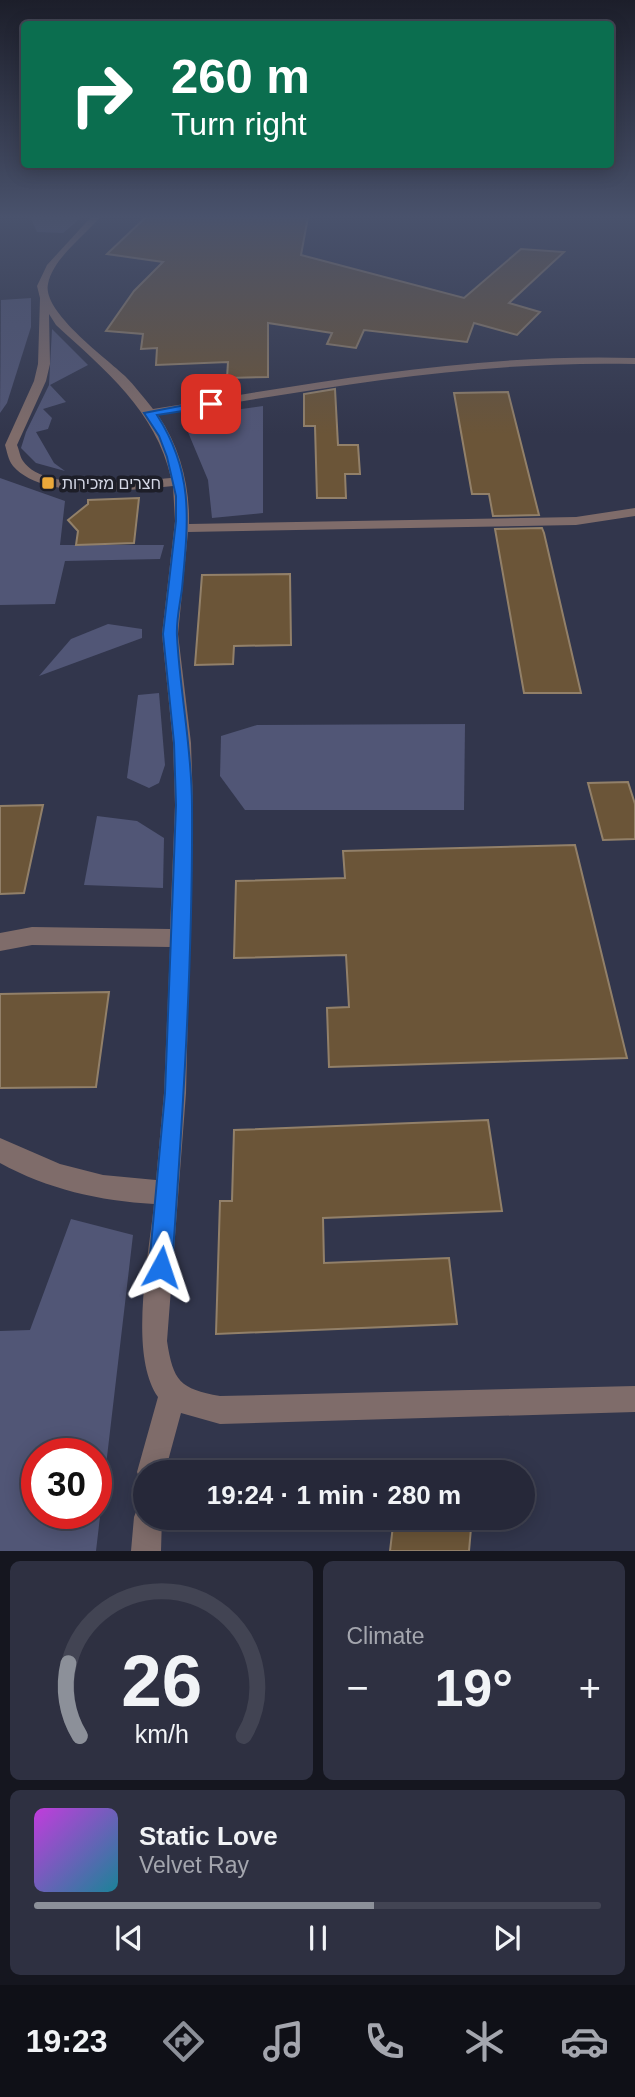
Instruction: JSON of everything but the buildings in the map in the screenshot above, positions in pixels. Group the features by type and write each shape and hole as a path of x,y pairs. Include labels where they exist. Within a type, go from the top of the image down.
{"street":[{"path":"43,289 44,364 40,381 11,445 11,456 19,467 54,481 90,486 179,481"},
{"path":"44,296 60,323 122,380 150,413 165,436 179,481 182,528 170,634 182,743 184,793 168,1193 154,1341 158,1371 172,1396 193,1406 220,1410 635,1399"},
{"path":"150,413 440,367 568,359 635,361"},
{"path":"182,528 576,521 635,512"},
{"path":"0,942 32,936 180,938"},
{"path":"0,1150 50,1173 134,1192 168,1193"},
{"path":"154,1460 172,1396"},
{"path":"146,1551 147,1530"}],"shaded area":[{"path":"31,298 31,327 7,403 0,413 1,300"},
{"path":"52,329 88,365 50,385 66,402 43,409 52,418 48,429 36,432 54,463 65,471 36,463 21,448 49,385"},
{"path":"263,406 263,513 212,518 208,480 185,425 198,415"},
{"path":"0,478 65,501 60,545 164,545 160,559 65,561 55,604 0,605"},
{"path":"108,624 142,629 142,638 39,676 71,639"},
{"path":"159,693 165,765 159,783 149,788 127,778 138,695"},
{"path":"465,724 464,810 245,810 220,776 221,736 257,725"},
{"path":"97,816 137,821 164,838 163,888 84,885"},
{"path":"71,1219 133,1235 109,1438 21,1438 21,1529 99,1529 96,1551 0,1551 0,1331 30,1330"}],"place":[{"name":"חצרים מזכירות","path":"48,483"}],"route":[{"path":"161,1267 175,1093 184,805 182,743 170,656 182,496 165,436 150,413 211,404"}]}
